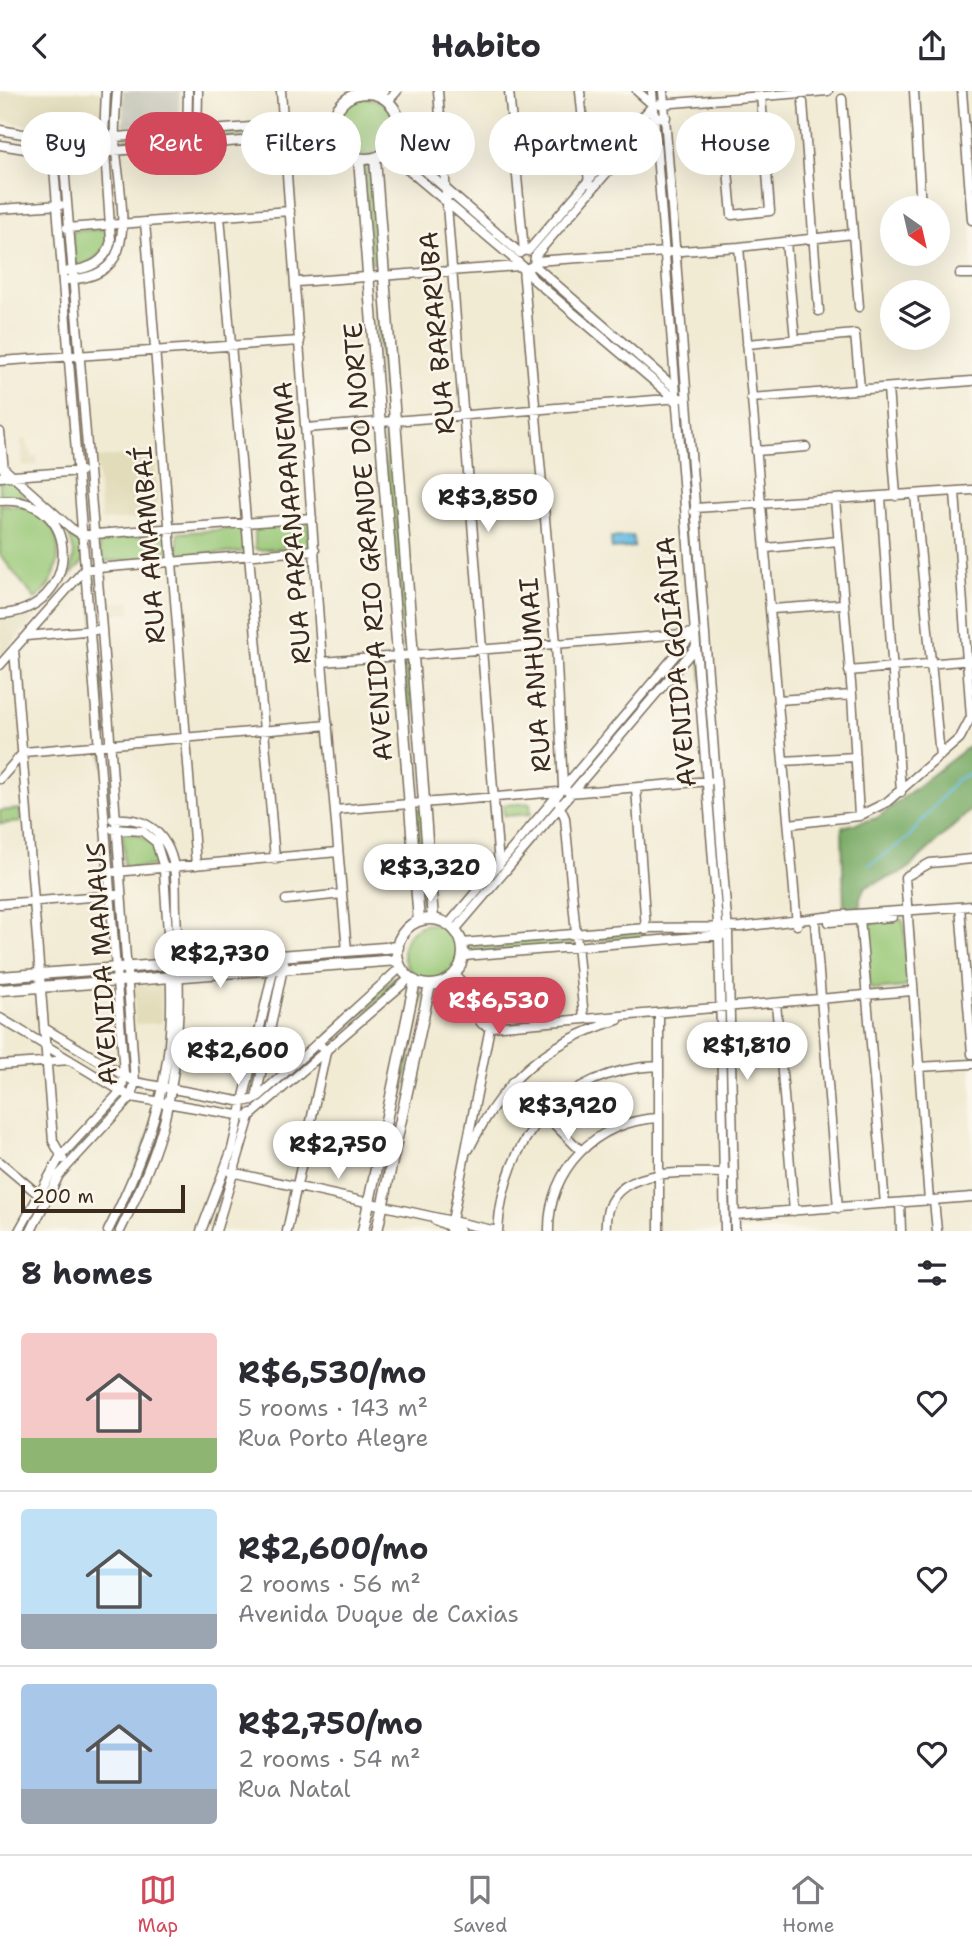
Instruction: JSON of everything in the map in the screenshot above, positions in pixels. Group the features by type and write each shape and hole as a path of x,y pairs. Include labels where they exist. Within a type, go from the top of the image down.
{"main road":[{"path":"337,112 341,104 356,93 378,95 392,112"},
{"path":"361,159 375,159"},
{"name":"AVENIDA RIO GRANDE DO NORTE","path":"360,175 419,921"},
{"name":"AVENIDA RIO GRANDE DO NORTE","path":"376,175 433,919"},
{"path":"433,919 452,927 462,943 464,956 452,977 430,985 413,980 400,964 398,947 405,931 419,921 433,919"},
{"path":"0,977 398,947"},
{"path":"347,951 348,963"},
{"path":"0,990 348,963 400,964"},
{"path":"363,1231 413,980"},
{"path":"377,1231 430,985"}],"street":[{"path":"106,112 107,91"},
{"path":"117,91 117,224"},
{"path":"188,91 194,112"},
{"path":"190,112 198,91"},
{"name":"RUA PARANAPANEMA","path":"281,91 282,112"},
{"path":"378,95 397,91"},
{"name":"RUA BARARUBA","path":"438,91 499,865"},
{"name":"RUA ANHUMAI","path":"509,91 526,260 556,644 561,792"},
{"path":"580,91 591,184"},
{"path":"637,91 653,105"},
{"name":"AVENIDA GOIÂNIA","path":"652,91 654,112"},
{"name":"AVENIDA GOIÂNIA","path":"663,91 704,631 700,646 723,930 732,1006 729,1173 725,1231"},
{"path":"526,260 591,184 653,105 828,91"},
{"path":"914,91 920,196"},
{"path":"962,91 972,220"},
{"path":"761,96 762,112"},
{"path":"842,99 859,307"},
{"path":"803,102 819,311"},
{"path":"662,117 666,117"},
{"path":"0,130 21,134"},
{"path":"10,147 14,133"},
{"path":"111,137 125,136"},
{"path":"0,145 21,149"},
{"path":"765,145 770,211 732,215 726,148 765,145"},
{"path":"111,150 125,149"},
{"path":"57,175 56,205 99,746 111,819"},
{"path":"61,175 74,275 102,629 111,829 135,829 149,835 160,849 174,964 179,1049 169,1103 144,1178 120,1231"},
{"path":"63,276 96,274 111,263 120,247 110,175"},
{"name":"RUA PARANAPANEMA","path":"287,175 297,282 322,663 347,951"},
{"path":"418,175 447,204 526,260 533,279 675,399"},
{"path":"427,175 674,387 685,386"},
{"path":"591,184 600,175"},
{"name":"AVENIDA GOIÂNIA","path":"658,175 694,633 700,646"},
{"path":"0,209 66,204"},
{"path":"58,228 290,211"},
{"path":"220,216 275,859"},
{"name":"RUA AMAMBAÍ","path":"145,222 195,865"},
{"path":"297,282 526,260 738,247 853,234"},
{"path":"786,242 794,340"},
{"path":"738,247 760,503 767,548 797,922"},
{"path":"960,274 972,274"},
{"path":"747,344 855,334 860,388"},
{"path":"0,361 300,341"},
{"path":"751,398 972,381"},
{"path":"888,388 896,496"},
{"path":"306,428 685,398"},
{"path":"0,432 1,471 12,476 71,528 82,534 312,517"},
{"path":"756,451 806,447"},
{"path":"12,476 88,470"},
{"path":"24,487 30,474"},
{"path":"685,509 690,513 695,508 972,490"},
{"path":"789,824 859,816 901,792 960,738 971,717 970,660 956,492"},
{"path":"915,495 940,756"},
{"path":"881,497 901,792"},
{"path":"835,499 852,695 859,816"},
{"path":"0,501 47,507"},
{"path":"27,503 45,513 55,524"},
{"path":"28,633 55,585 63,554 47,507"},
{"path":"71,528 81,519"},
{"path":"767,548 838,541"},
{"path":"0,665 85,569 315,550"},
{"path":"688,561 698,560"},
{"path":"0,614 27,608 55,585"},
{"path":"772,609 842,604"},
{"path":"28,633 102,629"},
{"path":"322,663 704,631"},
{"path":"452,927 499,865 694,633"},
{"path":"452,927 561,804 561,792 700,646"},
{"path":"14,649 53,1141 65,1163 60,1175"},
{"path":"849,671 970,660"},
{"path":"778,700 852,695"},
{"path":"0,779 24,752 328,725"},
{"path":"783,761 856,757"},
{"path":"335,810 711,780"},
{"path":"636,788 645,940"},
{"path":"561,792 561,804"},
{"name":"RUA ANHUMAI","path":"561,804 565,818 584,1018"},
{"path":"111,819 137,819 153,828 166,843 174,867 174,964"},
{"name":"AVENIDA MANAUS","path":"32,1229 60,1175 131,1097 135,1082 120,871 111,829"},
{"name":"AVENIDA MANAUS","path":"19,1231 60,1157 122,1090 124,1073 110,872 111,829"},
{"path":"110,872 338,852"},
{"path":"937,1231 918,1067 907,913 907,874 930,863 972,859"},
{"path":"286,900 342,894"},
{"path":"0,904 121,895"},
{"path":"464,956 675,939 723,930 797,922 972,908"},
{"path":"960,909 972,1054"},
{"path":"797,922 815,923 860,917"},
{"path":"860,917 885,1204"},
{"path":"815,923 838,1208"},
{"path":"674,927 675,939"},
{"path":"462,943 646,928 723,930"},
{"name":"AVENIDA GOIÂNIA","path":"723,930 721,1006 729,1173 735,1231"},
{"path":"203,1230 225,1170 284,956"},
{"path":"216,1231 256,1099 279,970 273,957"},
{"path":"44,1028 124,1073 135,1082 243,1102 256,1099 400,964"},
{"path":"452,977 482,1024 490,1027 912,991"},
{"path":"108,1231 132,1181 158,1101 170,1030 175,978"},
{"path":"0,1018 131,1097 249,1117 413,980"},
{"path":"776,1003 794,1211"},
{"path":"659,1014 659,1231"},
{"path":"464,1158 486,1116 512,1083 543,1054 567,1039 631,1017"},
{"path":"451,1226 490,1027"},
{"path":"318,1042 326,1052"},
{"path":"287,1231 326,1052"},
{"path":"0,1065 71,1060"},
{"path":"918,1067 972,1063"},
{"path":"451,1226 497,1231 502,1192 510,1167 528,1134 544,1114 564,1097 597,1078 634,1068 659,1066"},
{"path":"512,1083 580,1150"},
{"path":"204,1109 206,1096"},
{"path":"549,1231 551,1205 559,1179 580,1150 618,1126 658,1118"},
{"path":"0,1162 38,1194"},
{"path":"225,1170 382,1205 433,1219 460,1231"},
{"path":"606,1231 610,1202 615,1194 638,1178 729,1173"},
{"path":"735,1215 972,1198"},
{"path":"900,1203 901,1231"},
{"path":"26,1216 27,1226 32,1229"}],"shaded area":[{"path":"0,91 102,91 101,112 21,112 21,124 0,119"},
{"path":"123,91 180,91 179,112 125,112 123,126"},
{"path":"21,440 27,440 32,457 37,456 38,465 23,466"},
{"path":"155,452 158,517 101,521 97,458"},
{"path":"130,601 131,612 106,615 105,603"},
{"path":"38,614 0,657 0,618"},
{"path":"161,983 162,1023 135,1024 134,984"}],"green space":[{"path":"366,98 382,103 390,111 375,112 375,154 361,155 361,112 342,111 350,103"},
{"path":"662,123 669,245 662,172"},
{"path":"241,130 241,136 227,137 227,131"},
{"path":"120,140 125,140 125,146 121,146"},
{"path":"364,164 369,165 378,262 371,264"},
{"path":"107,229 106,243 100,254 90,262 76,267 72,231"},
{"path":"668,255 673,257 680,384 679,384"},
{"path":"533,268 667,386 532,271"},
{"path":"374,281 378,282 388,409 385,411"},
{"path":"70,285 76,351 73,353 67,287"},
{"path":"74,364 84,461 79,462"},
{"path":"680,403 683,405 690,500 688,500"},
{"path":"383,427 390,427 407,644 403,646"},
{"path":"10,480 28,496 0,495 0,481"},
{"path":"0,504 25,507 41,515 56,537 58,551 53,578 35,599 0,555"},
{"path":"308,521 310,547 255,548 255,526"},
{"path":"244,528 244,552 178,555 178,533"},
{"path":"69,534 81,541 83,562 71,575 74,553"},
{"path":"164,534 167,536 168,556 165,559 100,561 99,542 102,539"},
{"path":"94,575 98,623 94,624 89,576"},
{"path":"99,638 107,735 106,736 96,641"},
{"path":"690,644 692,646 573,785 571,783"},
{"path":"702,647 712,774 699,648"},
{"path":"404,663 410,663 417,790 413,789"},
{"path":"972,744 972,809 905,871 865,887 860,898 860,910 844,911 842,827 877,818"},
{"path":"108,750 114,813 108,814 103,751"},
{"path":"713,784 722,919 710,785"},
{"path":"530,803 531,814 504,816 503,805"},
{"path":"20,809 21,822 0,824 0,811"},
{"path":"421,809 428,906 422,907 415,810"},
{"path":"123,832 149,841 156,851 159,866 124,867"},
{"path":"901,919 904,923 908,984 905,987 873,990 870,987 865,926 868,923"},
{"path":"426,924 436,924 451,932 457,941 457,963 451,972 436,980 426,980 408,968 403,957 403,947 415,929"},
{"path":"642,931 642,937 584,942 584,937"},
{"path":"573,937 574,945 466,953 465,946"},
{"path":"261,962 264,966 185,970 188,967"},
{"path":"111,971 111,977 51,981 49,977"},
{"path":"276,976 279,976 253,1094 249,1094"},
{"path":"396,976 401,976 403,981 330,1041 328,1035"},
{"path":"125,987 131,1068 126,1068 120,988"},
{"path":"418,992 423,993 381,1197 376,1196"},
{"path":"729,1009 733,1169 727,1169 724,1010"},
{"path":"119,1099 122,1102 69,1158 65,1155"},
{"path":"159,1108 164,1109 136,1190 116,1230 112,1228"}],"water":[{"path":"633,536 634,547 612,549 611,538"}],"waterway":[{"path":"869,865 908,838 956,780 972,772"}]}
